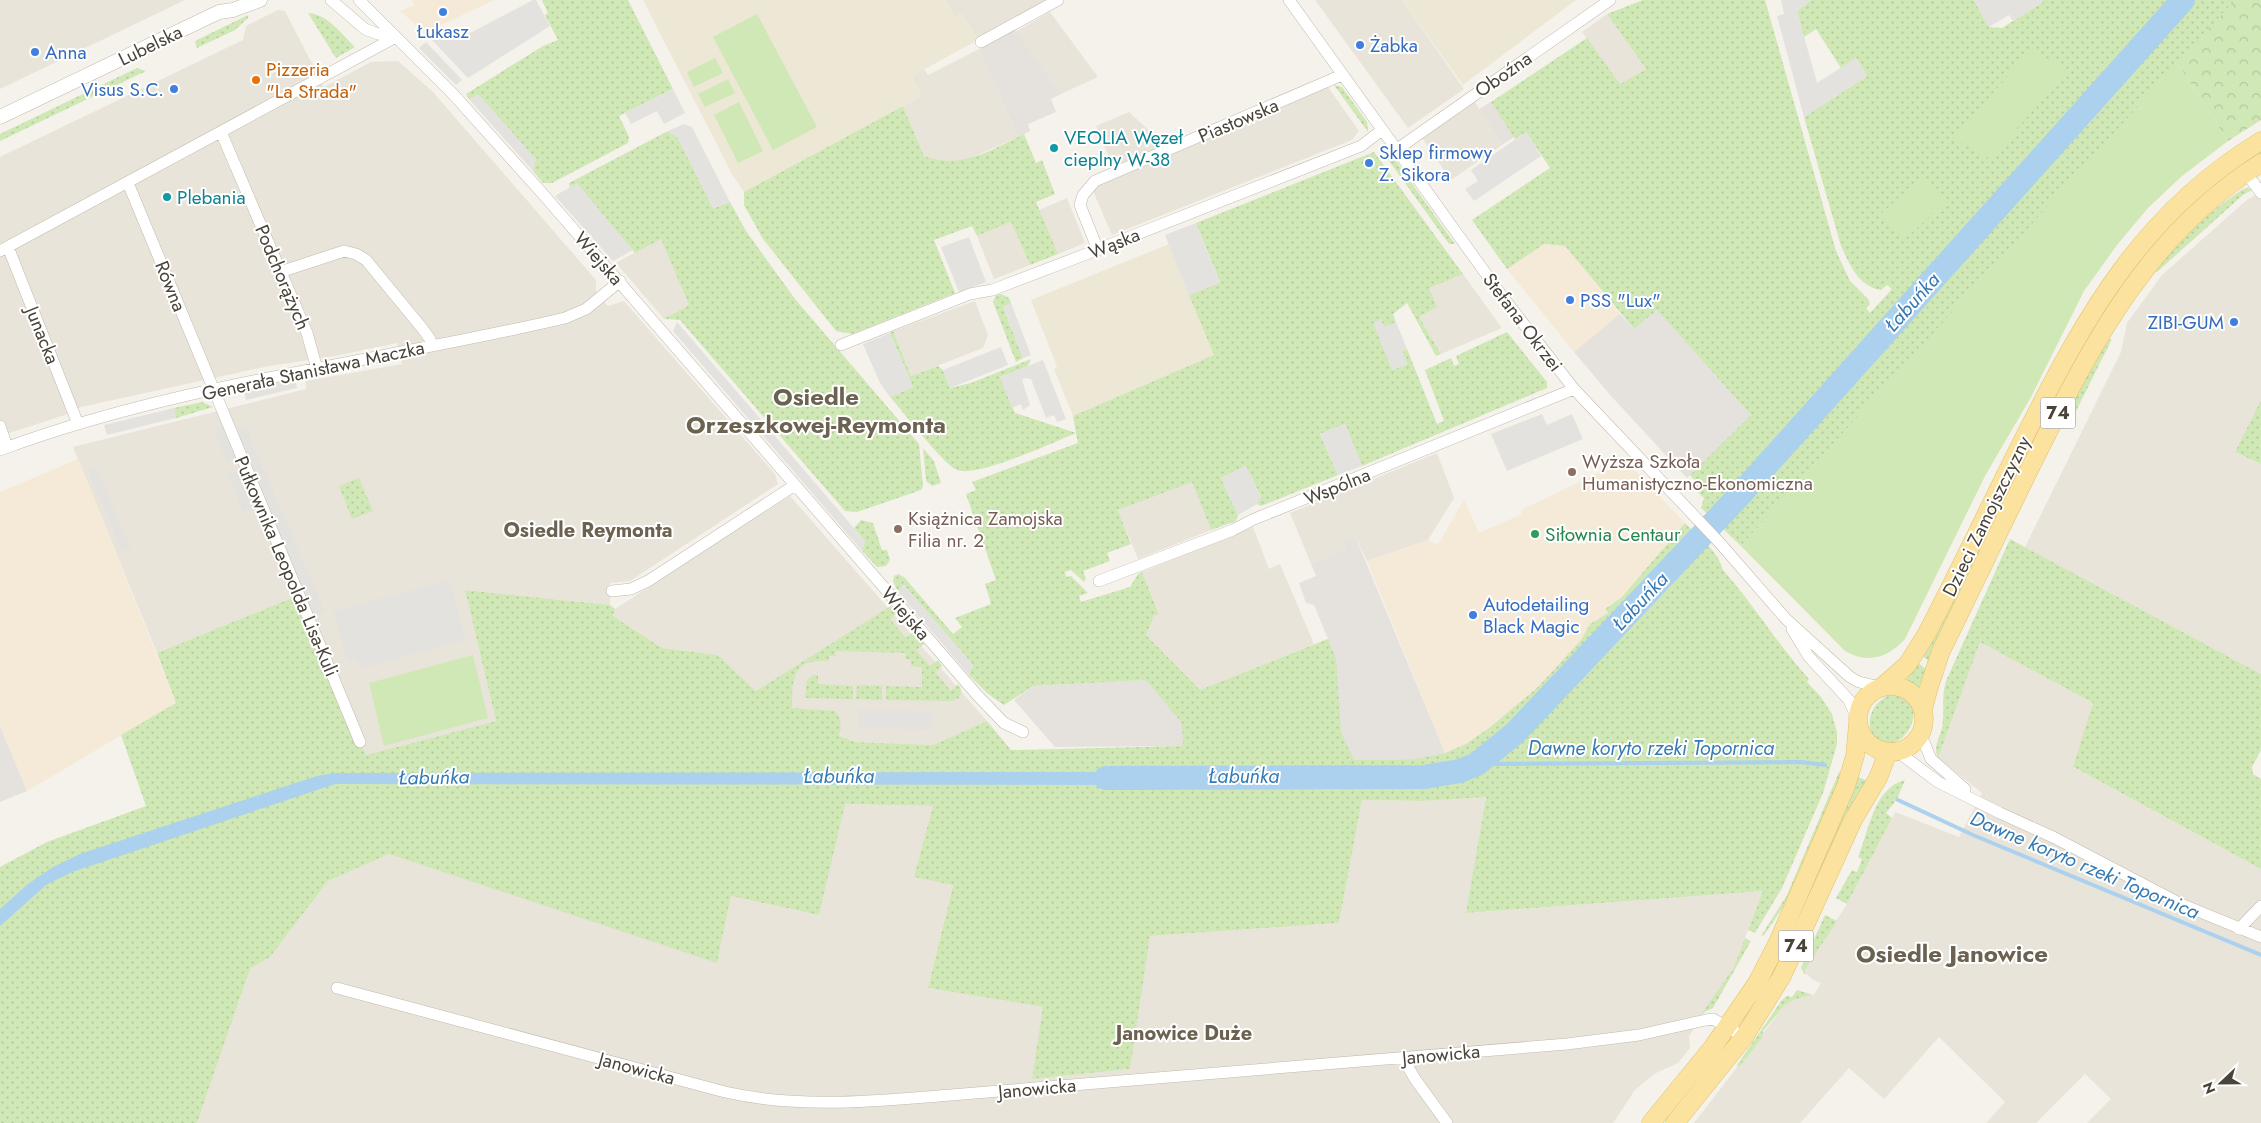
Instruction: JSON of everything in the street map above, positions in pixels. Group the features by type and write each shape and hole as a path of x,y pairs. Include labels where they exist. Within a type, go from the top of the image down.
{"main road":[{"name":"Dzieci Zamojszczyzny","path":"1881,687 1907,665 1926,635 2067,355 2113,280 2166,216 2210,177 2261,141"},
{"name":"Dzieci Zamojszczyzny","path":"1923,709 1941,651 2055,419 2103,329 2130,287 2162,247 2197,212 2261,163"},
{"path":"1881,687 1896,686 1904,688 1916,696 1923,709"},
{"name":"74","path":"1652,1123 1728,1027 1749,996 1768,962 1846,786 1854,756 1860,707 1868,694 1881,687"},
{"name":"74","path":"1921,735 1925,718 1923,709"},
{"path":"1858,722 1865,739 1871,746 1893,752 1911,746 1921,735"},
{"name":"74","path":"1676,1123 1744,1037 1782,976 1853,820 1893,752"}],"street":[{"name":"Lubelska","path":"0,117 222,6 234,10 260,0"},
{"path":"331,0 365,29 378,34 396,37"},
{"name":"Wiejska","path":"360,0 453,94 620,281 978,696 1004,722 1023,732"},
{"path":"981,42 1058,0"},
{"name":"Stefana Okrzei","path":"1289,0 1502,296 1574,389 1719,542 1786,619 1850,677 1858,682 1881,687"},
{"name":"Oboźna","path":"1396,150 1610,0"},
{"path":"4,249 396,37"},
{"name":"Piastowska","path":"1098,250 1080,205 1083,195 1094,181 1342,75"},
{"name":"Wąska","path":"841,345 970,294 992,290 1098,250 1361,146 1382,130"},
{"name":"Podchorążych","path":"221,132 307,333 317,369"},
{"path":"2246,173 2261,193"},
{"name":"Równa","path":"128,183 214,390"},
{"name":"Junacka","path":"4,249 78,424"},
{"path":"280,272 344,251 356,254 366,260 422,328 430,339 431,346"},
{"name":"Generała Stanisława Maczka","path":"4,448 78,424 214,390 572,315 594,304 620,281"},
{"name":"Wspólna","path":"1099,581 1233,530 1252,520 1574,389"},
{"name":"Pułkownika Leopolda Lisa-Kuli","path":"214,390 360,742"},
{"path":"0,426 4,448"},
{"path":"612,591 631,589 641,584 795,485"},
{"name":"Stefana Okrzei","path":"1786,619 1809,657 1849,700 1858,722"},
{"path":"1921,735 1928,754 1934,763 1980,801"},
{"path":"1893,752 1938,782 2055,838 2181,904 2239,930 2261,937"},
{"path":"2239,930 2261,906"},
{"name":"Janowicka","path":"337,988 725,1092 772,1100 857,1102 1403,1058 1620,1038 1706,1020 1713,1020 1744,1037"},
{"path":"1403,1058 1415,1079 1446,1123"}],"shaded area":[{"path":"0,0 185,0 0,89"},
{"path":"412,0 494,0 425,33 400,11 414,5"},
{"path":"536,0 550,26 468,78 432,40 452,29 459,39"},
{"path":"643,0 945,0 955,18 962,14 978,40 912,76 921,96 744,192 732,174"},
{"path":"945,0 1052,0 978,40 962,14 955,18"},
{"path":"1315,0 1402,0 1464,89 1408,128"},
{"path":"1402,0 1576,0 1463,85"},
{"path":"1781,0 1811,0 1797,11 1817,83 1856,58 1867,76 1804,117 1777,16 1784,14"},
{"path":"1974,0 2042,0 2043,2 2013,21 2009,15 1989,27"},
{"path":"278,10 285,11 324,87 371,62 398,61 433,92 596,280 596,291 608,306 624,301 775,474 778,484 630,581 610,583 610,605 465,590 496,721 366,755 299,595 157,653 73,447 306,389 306,381 402,364 397,343 335,356 269,366 81,407 65,415 0,436 0,157 243,40 246,26"},
{"path":"1050,12 1098,77 1061,94 1015,32"},
{"path":"1607,14 1646,69 1620,84 1582,32"},
{"path":"1014,29 1061,94 1051,99 1056,112 1028,124 1030,131 1018,137 979,49"},
{"path":"426,42 462,80 456,85 419,48"},
{"path":"979,49 1018,137 964,161 938,161 924,156 903,106 921,96 912,76 924,69 928,75"},
{"path":"1328,87 1359,131 1352,140 1112,235 1093,191 1097,186"},
{"path":"673,89 685,113 664,124 657,111 631,124 625,113"},
{"path":"478,94 536,159 533,171 469,99"},
{"path":"1475,102 1502,145 1451,180 1422,138"},
{"path":"1491,102 1514,137 1502,145 1479,109"},
{"path":"1129,112 1167,147 1114,169 1096,126"},
{"path":"684,124 692,127 730,202 713,209 678,138 668,131"},
{"path":"1526,132 1541,156 1474,201 1465,189 1478,181 1471,170"},
{"path":"577,183 633,250 613,261 555,196"},
{"path":"2261,193 2261,400 2235,452 2261,464 2261,674 2025,547 2121,352 2127,323 2162,275 2248,199"},
{"path":"1067,198 1085,243 1058,254 1039,210"},
{"path":"1011,222 1030,265 994,279 977,236"},
{"path":"1196,223 1220,283 1189,295 1165,235"},
{"path":"969,237 986,282 959,292 941,247"},
{"path":"661,238 689,305 664,319 616,263"},
{"path":"1169,244 1214,355 1073,416 1054,369 1057,367 1031,300"},
{"path":"1544,244 1565,246 1620,314 1574,352 1507,269"},
{"path":"1463,274 1502,328 1441,354 1419,317 1437,307 1428,288"},
{"path":"975,301 988,335 983,348 911,376 893,331"},
{"path":"1011,303 1031,355 1023,358 1003,307"},
{"path":"1657,310 1751,415 1687,478 1611,396 1574,352 1620,314 1634,329"},
{"path":"1381,319 1384,327 1396,322 1407,349 1402,351 1407,364 1392,370 1373,323"},
{"path":"677,322 865,541 862,551 673,331"},
{"path":"890,333 913,387 890,397 880,383 863,344"},
{"path":"1001,347 1008,365 950,388 943,370"},
{"path":"1043,360 1066,419 1057,422 1054,415 1046,418 1031,379 1025,378 1022,380 1030,405 1023,410 1021,404 1012,408 1000,377"},
{"path":"295,378 297,388 246,400 244,390"},
{"path":"174,408 176,418 107,435 104,425"},
{"path":"1542,414 1547,425 1572,414 1583,439 1507,471 1491,434"},
{"path":"1345,424 1362,466 1338,475 1320,434"},
{"path":"222,426 236,458 227,462 213,430"},
{"path":"246,426 325,612 315,616 236,430"},
{"path":"1437,453 1454,498 1428,540 1367,561 1355,536 1347,548 1311,564 1290,513"},
{"path":"78,459 176,703 27,791 0,725 0,492"},
{"path":"1625,460 1685,523 1622,597 1605,608 1608,613 1590,624 1581,640 1538,687 1489,728 1466,744 1445,753 1367,561 1428,540 1438,545 1464,499 1479,533 1522,514 1521,510"},
{"path":"1246,465 1261,498 1257,504 1238,515 1221,478"},
{"path":"96,466 131,548 122,552 87,469"},
{"path":"237,471 253,508 243,512 227,475"},
{"path":"1192,481 1211,530 1138,559 1118,510"},
{"path":"790,496 987,721 933,745 855,742 794,713 756,691 718,655 662,648 613,616 615,609"},
{"path":"1253,527 1269,569 1280,564 1314,644 1200,690 1146,635 1154,616 1159,613 1142,572"},
{"path":"1355,536 1445,753 1415,759 1354,760 1183,746 1055,747 1014,700 1033,686 1146,680 1146,635 1200,690 1328,639 1314,605 1306,603 1299,583 1316,576 1311,564 1347,548 1344,540"},
{"path":"450,580 466,640 359,669 357,659 347,661 333,611"},
{"path":"903,584 973,665 969,675 898,592"},
{"path":"1980,642 2093,703 2074,768 2261,869 2261,1123 2087,1123 2111,1099 2085,1074 2036,1123 1986,1123 2005,1102 1939,1037 1884,1099 1849,1068 1800,1123 1694,1123 1785,1005 1796,999 1814,995 1821,983 1813,980 1804,971 1847,904 1895,812 1959,837 1982,793 1938,758"},
{"path":"859,710 933,711 932,730 859,728"},
{"path":"0,726 27,791 0,802"},
{"path":"1486,796 1467,913 1763,891 1733,969 1689,1036 1690,1048 1678,1063 1654,1074 1635,1090 1613,1123 197,1123 250,969 270,957 328,881 389,854 717,962 731,896 819,915 844,804 934,806 914,877 953,884 928,988 1044,1007 1032,1079 1130,1069 1149,936 1339,923 1362,800 1422,801"}],"green space":[{"path":"542,0 628,0 673,89 619,116 629,137 628,143 552,183 543,183 533,171 535,159 478,95 469,99 466,94 543,46 558,40 545,15 548,13"},
{"path":"1643,0 1765,0 1836,251 1850,281 1868,299 1870,304 1866,308 1870,313 1892,289 1887,285 1881,290 1866,284 1856,274 1848,260 1841,246 1804,117 1867,76 1856,58 1841,68 1816,29 1804,37 1797,11 1811,0 1974,0 1989,27 2002,28 2043,2 2042,0 2235,0 1741,546 1701,508 1704,498 1693,488 1697,483 1690,475 1751,415 1657,310 1634,329 1565,246 1544,244 1507,269 1472,220 1550,168 1526,132 1515,139 1491,102 1587,38 1620,84 1646,69 1607,14"},
{"path":"2235,0 2261,0 2261,120 2228,141 2177,63"},
{"path":"308,13 315,14 328,21 355,47 336,58"},
{"path":"757,14 817,127 773,150 713,37"},
{"path":"248,15 248,18 235,30 197,48 195,41"},
{"path":"2031,50 2069,70 1990,159 1953,138"},
{"path":"715,58 723,73 694,87 687,72"},
{"path":"2177,63 2228,141 2182,176 2148,208 2117,245 2084,291 2031,397 1985,476 1905,639 1892,651 1877,657 1861,657 1845,651 1741,546"},
{"path":"137,68 146,71 0,141 0,134"},
{"path":"728,79 735,93 705,107 698,94"},
{"path":"1334,85 1342,87 1367,122 1368,132"},
{"path":"739,102 763,151 738,163 714,115"},
{"path":"903,106 924,156 938,160 951,161 975,156 988,152 1024,134 1036,163 1042,160 1055,194 1036,202 1058,254 1030,265 1011,222 977,236 972,226 934,240 955,293 852,334 836,331 763,239 744,205 744,192"},
{"path":"668,131 678,138 713,208 730,202 746,231 795,299 919,444 923,487 921,490 857,512 845,511 680,320 664,319 689,305 661,239 635,253 577,184 570,187 569,183"},
{"path":"1379,147 1386,147 1455,244 1449,244"},
{"path":"2261,149 2261,154 2218,185 2181,218 2148,253 2094,331 2025,464 1929,661 1922,656 2085,336 2137,258 2199,194"},
{"path":"1374,152 1463,274 1429,288 1437,307 1419,317 1441,354 1436,356 1407,303 1393,314 1396,322 1384,328 1392,370 1407,364 1402,351 1407,349 1437,424 1444,421 1425,370 1451,358 1454,366 1459,364 1456,356 1507,332 1547,382 1547,388 1362,466 1345,424 1320,434 1338,475 1261,506 1257,504 1261,497 1246,466 1221,478 1238,515 1236,521 1211,530 1192,482 1118,510 1131,544 1107,553 1110,561 1083,571 1086,578 1084,582 1071,570 1065,572 1066,577 1071,576 1088,593 1079,596 1081,602 1130,587 1138,574 1142,572 1159,614 1154,616 1146,635 1200,690 1328,639 1336,659 1341,732 1354,760 1415,759 1445,753 1466,744 1489,728 1538,687 1581,640 1590,624 1608,613 1605,609 1622,597 1685,523 1712,550 1721,563 1723,570 1809,679 1807,682 1821,697 1832,714 1837,732 1837,744 1823,793 1782,888 1755,933 1748,930 1763,891 1466,913 1486,797 1422,801 1362,800 1339,923 1150,936 1130,1069 1032,1079 1043,1007 928,988 953,885 914,877 933,806 845,804 819,915 731,896 717,963 389,854 328,881 270,957 250,969 197,1123 0,1123 0,867 47,842 146,806 121,735 176,703 157,653 299,595 366,755 496,721 465,590 610,605 615,609 613,616 662,648 718,655 756,691 891,606 897,613 890,619 906,638 913,632 924,644 916,650 930,666 938,660 942,666 935,672 951,691 958,684 961,691 959,698 952,701 886,700 886,686 922,687 922,667 911,666 911,660 906,659 905,653 836,651 835,656 829,656 829,661 808,663 797,672 794,679 792,708 835,711 839,716 840,722 839,735 855,742 933,745 987,721 1011,750 1183,746 1182,723 1146,680 1033,686 1004,705 988,694 969,675 973,665 904,585 898,592 893,581 894,576 898,574 904,577 953,634 962,627 955,618 991,604 985,584 996,580 966,494 976,490 972,482 1078,443 1073,416 1214,355 1189,295 1220,282 1196,223"},
{"path":"1922,176 1947,200 1904,240 1880,215"},
{"path":"2248,188 2252,190 2243,195 2157,272 2153,270 2184,236 2207,216 2243,189"},
{"path":"1001,294 1009,298 1011,303 1003,307 1023,358 1016,362 993,302 996,295"},
{"path":"893,331 911,376 938,366 943,370 950,388 971,383 1031,359 1028,366 1000,377 1015,413 1076,433 998,464 981,469 957,470 942,458 890,397 913,387 890,333"},
{"path":"2105,338 2112,339 2070,423 2066,419 2067,415"},
{"path":"2261,400 2261,464 2235,452"},
{"path":"202,402 213,407 176,418 174,408"},
{"path":"923,448 934,461 941,483 932,486 926,481"},
{"path":"359,478 373,511 352,519 339,486"},
{"path":"861,520 873,523 882,550 887,550 890,560 886,566 877,567 862,551 865,541 854,528"},
{"path":"2010,539 2261,674 2261,750 2252,767 2253,774 2261,779 2261,869 2073,767 2093,703 1980,642 1938,758 1936,747 1942,728 1946,681"},
{"path":"473,655 488,718 384,746 369,683"},
{"path":"1918,663 1926,669 1918,689 1906,681"},
{"path":"813,675 818,675 818,684 853,686 853,699 805,698 807,680"},
{"path":"857,685 882,686 882,700 856,699"},
{"path":"1892,694 1903,696 1910,701 1913,709 1913,719 1910,729 1903,737 1894,742 1883,744 1872,736 1870,729 1871,716 1876,705"},
{"path":"1839,772 1842,772 1788,900 1764,935 1761,936 1787,895"},
{"path":"1858,777 1868,781 1772,980 1743,1021"},
{"path":"1905,780 1897,799 1886,813 1892,818 1847,904 1836,898 1852,870 1857,872 1862,859 1858,857 1879,801 1894,785"},
{"path":"1825,915 1837,921 1804,971 1805,975 1801,968"},
{"path":"1745,938 1751,941 1713,1008 1702,1013 1733,969"},
{"path":"1797,990 1813,995 1796,999 1785,1005 1763,1031 1762,1038 1739,1067 1737,1065 1782,1000 1787,996 1792,997"}],"water":[{"path":"1113,769 1138,771 1139,785 335,784 72,872 46,885 0,926 0,909 28,884 53,867 80,854 317,776 334,773 1102,772"}],"waterway":[{"name":"Łabuńka","path":"1106,778 1424,777 1460,771 1477,764 1515,733 1738,497 2183,0"},
{"name":"Dawne koryto rzeki Topornica","path":"1477,764 1801,762 1825,765"},
{"name":"Dawne koryto rzeki Topornica","path":"1898,800 1973,835 2261,955"}],"place":[{"name":"Łukasz","path":"443,12"},
{"name":"Żabka","path":"1360,45"},
{"name":"Anna","path":"35,52"},
{"name":"Pizzeria \"La Strada\"","path":"256,80"},
{"name":"Visus S.C.","path":"174,89"},
{"name":"VEOLIA Węzeł cieplny W-38","path":"1054,148"},
{"name":"Sklep firmowy Z. Sikora","path":"1369,163"},
{"name":"Plebania","path":"167,197"},
{"name":"PSS \"Lux\"","path":"1570,300"},
{"name":"ZIBI-GUM","path":"2234,322"},
{"name":"Wyższa Szkoła Humanistyczno-Ekonomiczna","path":"1572,472"},
{"name":"Książnica Zamojska Filia nr. 2","path":"898,529"},
{"name":"Siłownia Centaur","path":"1535,534"},
{"name":"Autodetailing Black Magic","path":"1473,615"}],"district":[{"name":"Osiedle Orzeszkowej-Reymonta","path":"816,411"},
{"name":"Osiedle Reymonta","path":"588,530"},
{"name":"Osiedle Janowice","path":"1952,954"},
{"name":"Janowice Duże","path":"1184,1033"}]}
